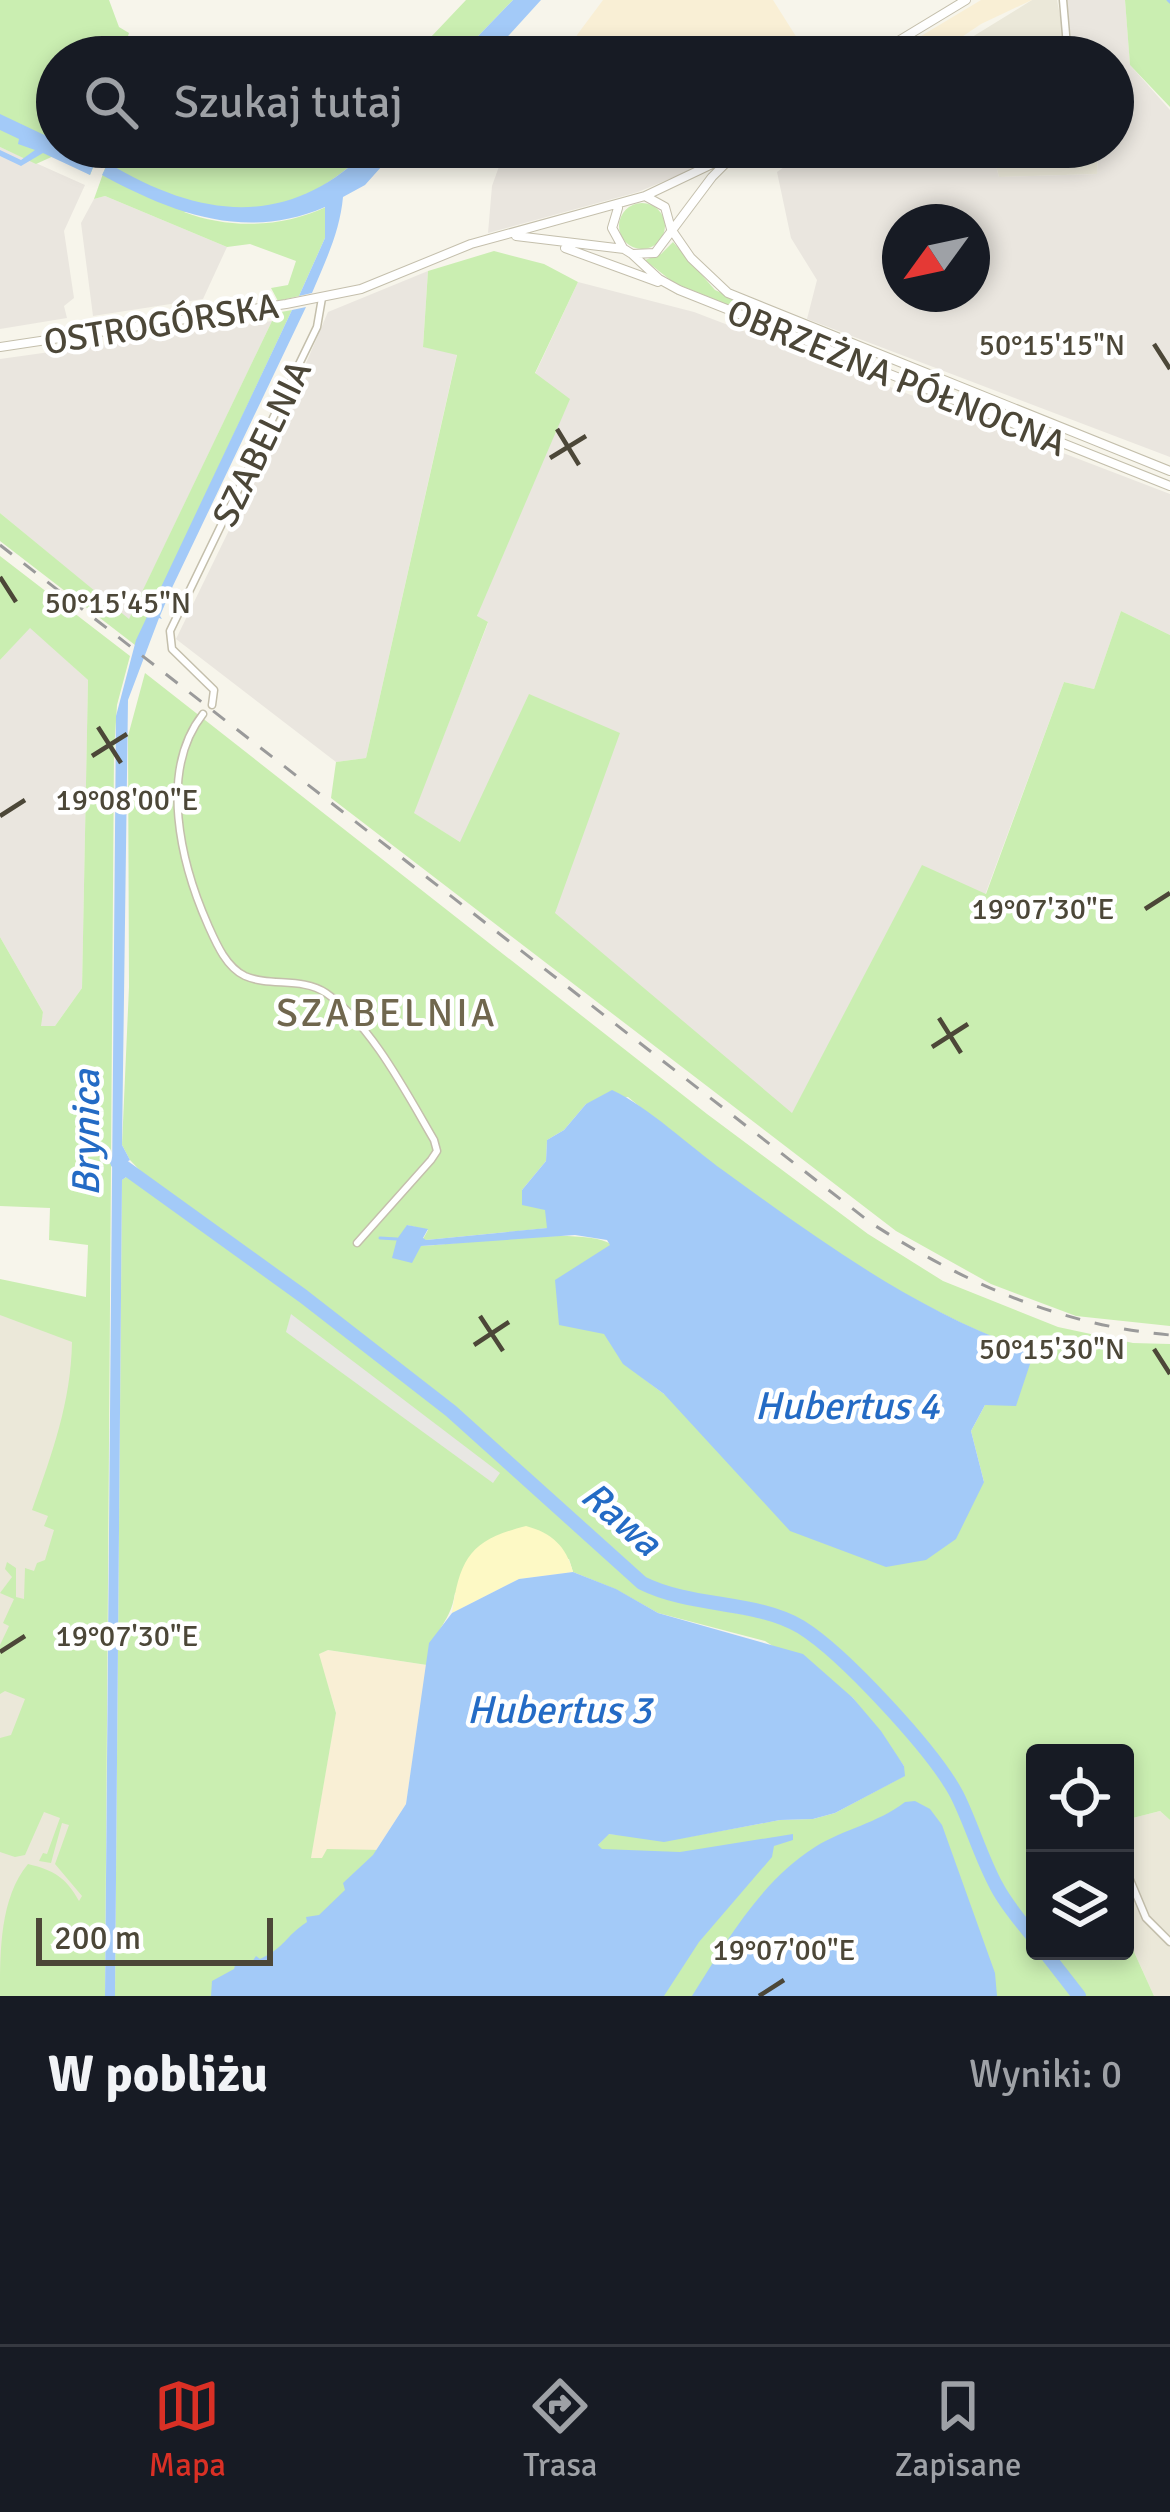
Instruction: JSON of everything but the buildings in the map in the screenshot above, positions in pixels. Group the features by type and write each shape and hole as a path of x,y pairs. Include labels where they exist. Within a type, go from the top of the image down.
{"street":[{"path":"907,36 966,0"},
{"path":"1063,0 1066,36"},
{"path":"628,252 612,228 621,205 707,168"},
{"path":"671,229 724,168"},
{"path":"508,235 655,253 669,239 671,229 665,207 645,196"},
{"name":"OSTROGÓRSKA","path":"0,347 320,299 361,289 471,244 621,205"},
{"name":"OBRZEŻNA PÓŁNOCNA","path":"671,229 701,270 728,293 1170,471"},
{"path":"552,243 679,290"},
{"name":"OBRZEŻNA PÓŁNOCNA","path":"628,252 679,290 1170,486"},
{"name":"SZABELNIA","path":"212,705 214,690 172,649 170,632 316,327 320,299"},
{"path":"866,364 872,351"},
{"path":"1137,472 1142,460"},
{"path":"203,714 185,743 178,793 183,850 194,892 222,952 247,976 308,985 327,994 388,1062 437,1151 357,1243"},
{"path":"1134,1889 1146,1918 1170,1942"}],"shaded area":[{"path":"603,0 773,0 796,36 577,36"},
{"path":"981,0 1032,0 963,36 921,36"},
{"path":"1032,0 1057,0 1064,36 974,36"},
{"path":"1067,0 1125,0 1128,36 1071,36"},
{"path":"1134,70 1170,110 1170,457 807,319 817,280 791,238 777,172 783,168 997,168 999,177 1134,168"},
{"path":"0,147 36,163 36,168 85,185 64,231 74,298 64,306 67,318 0,329"},
{"path":"498,168 696,168 638,192 488,233"},
{"path":"997,168 1097,168 1097,174 999,177"},
{"path":"105,196 227,247 203,299 93,316 81,223 94,199"},
{"path":"428,271 423,346 457,354 366,758 336,762 176,639 273,440 328,312"},
{"path":"578,282 694,312 1170,494 1170,635 1121,611 1094,689 1064,682 985,895 922,866 792,1114 554,913 413,813 488,623 477,617 535,374"},
{"path":"272,321 129,620 0,513 0,359"},
{"path":"30,627 88,680 82,988 55,1026 40,1026 43,1012 0,937 0,660"},
{"path":"0,1311 83,1342 92,1979 0,1996"},
{"path":"291,1314 500,1473 493,1483 286,1332"},
{"path":"328,1650 427,1665 406,1804 373,1855 310,1862 336,1712 318,1654"},
{"path":"1160,1811 1170,1820 1170,1996 1154,1996 1134,1952 1134,1818"}],"green space":[{"path":"0,0 109,0 119,27 128,36 36,36 36,164 0,147"},
{"path":"466,0 513,0 478,36 432,36"},
{"path":"1125,0 1170,0 1170,107 1134,69 1134,36 1128,36"},
{"path":"105,168 347,168 307,195 277,206 184,212 255,224 326,207 325,238 299,296 278,301 271,288 288,285 296,261 250,244 227,247 105,196 94,199"},
{"path":"642,203 658,210 665,226 658,242 642,249 626,242 619,226 626,210"},
{"path":"673,242 715,290 806,330 806,336 674,283 645,260 661,254"},
{"path":"494,251 544,264 578,282 535,373 570,399 477,616 488,622 414,813 460,842 529,694 620,733 555,913 792,1113 922,865 986,894 1064,682 1094,689 1121,611 1170,635 1170,1326 1076,1316 991,1284 896,1231 331,798 336,762 366,758 457,355 423,347 428,271"},
{"path":"292,310 135,645 0,541 0,513 129,619 272,321"},
{"path":"0,556 130,656 117,705 114,752 105,1996 0,1996 7,1909 28,1864 58,1876 79,1901 82,1896 55,1864 69,1825 62,1823 51,1863 39,1861 47,1854 60,1818 44,1812 25,1855 0,1852 0,1738 11,1735 25,1699 5,1691 0,1694 0,1645 9,1626 3,1623 14,1599 0,1593 12,1577 5,1569 7,1562 16,1568 16,1597 24,1599 25,1568 34,1571 45,1560 54,1530 44,1526 48,1516 32,1510 64,1407 72,1342 0,1315 0,1279 86,1297 88,1245 49,1240 50,1208 0,1206 0,937 43,1012 41,1026 55,1026 82,988 88,680 30,628 0,660"},
{"path":"145,673 707,1114 868,1234 943,1281 1058,1327 1133,1343 1170,1344 1170,1820 1160,1811 1134,1818 1134,1744 1026,1744 1026,1923 1004,1894 952,1780 889,1704 813,1632 787,1618 702,1601 645,1581 497,1445 148,1179 122,1145 129,987 128,736","holes":["628,1097 769,1206 927,1306 1033,1352 985,1405 971,1431 984,1482 664,1394 623,1359 606,1331 611,1244 549,1236 421,1246 407,1225 428,1230 426,1240 548,1228 546,1210 522,1190 546,1161 547,1140 564,1130 586,1104"]},
{"path":"129,1175 361,1342 487,1442 644,1586 698,1606 785,1622 817,1641 892,1714 938,1770 998,1896 1026,1932 1026,1960 1047,1960 1076,1996 115,1996 122,1180","holes":["569,1559 573,1572 658,1613 765,1641 853,1698 904,1766 904,1776 835,1813 682,1838 608,1834 598,1845 546,1853 327,1849 322,1858 311,1858 336,1713 319,1654 328,1650 427,1665 455,1593"]},
{"path":"1134,1952 1154,1996 1082,1996 1054,1960 1134,1960"}],"sand":[{"path":"526,1526 557,1542 573,1572 519,1579 452,1613 459,1578 471,1554 492,1538"}],"water":[{"path":"513,0 541,0 508,36 478,36"},
{"path":"0,114 36,131 36,157 21,166 0,156 0,150 21,160 35,150 0,130"},
{"path":"106,168 117,168 177,196 244,207 309,192 347,168 380,168 365,185 343,197 336,234 312,293 299,296 325,238 325,207 267,222 211,218 156,201 102,175"},
{"path":"306,307 170,592 128,700 122,1145 130,1160 123,1164 129,1175 122,1180 115,1996 105,1996 116,716 136,640 292,310"},
{"name":"Hubertus 4","path":"612,1090 872,1273 951,1318 1034,1352 1016,1406 985,1405 971,1431 984,1482 956,1539 926,1560 886,1567 790,1531 664,1394 623,1364 604,1334 559,1325 555,1280 610,1245 607,1240 575,1235 421,1246 412,1263 392,1258 407,1225 428,1229 426,1240 547,1228 545,1210 522,1205 522,1190 546,1161 547,1140 564,1130 586,1104"},
{"name":"Hubertus 3","path":"573,1572 658,1613 803,1654 853,1698 881,1731 904,1766 905,1776 835,1813 813,1819 780,1820 664,1842 609,1834 598,1845 602,1849 680,1852 793,1834 793,1840 774,1846 772,1857 699,1942 664,1996 211,1996 212,1981 234,1969 236,1962 252,1962 275,1950 307,1922 306,1917 319,1915 345,1890 343,1883 373,1855 406,1804 429,1643 452,1613 519,1579"},
{"path":"915,1801 930,1809 942,1825 995,1973 997,1996 692,1996 746,1914 795,1861"}],"waterway":[{"name":"Rawa","path":"117,1162 303,1296 451,1411 642,1583 682,1597 783,1618 819,1640 886,1704 945,1776 997,1887 1026,1928"},
{"path":"380,1238 397,1239"},
{"name":"Rawa","path":"287,1284 289,1280"},
{"name":"Rawa","path":"1051,1960 1079,1996"}],"railway":[{"path":"0,545 871,1223 941,1264 1014,1298 1090,1322 1170,1335"}],"district":[{"name":"SZABELNIA","path":"387,1012"}],"water label":[{"name":"Brynica","path":"85,1133"}]}
